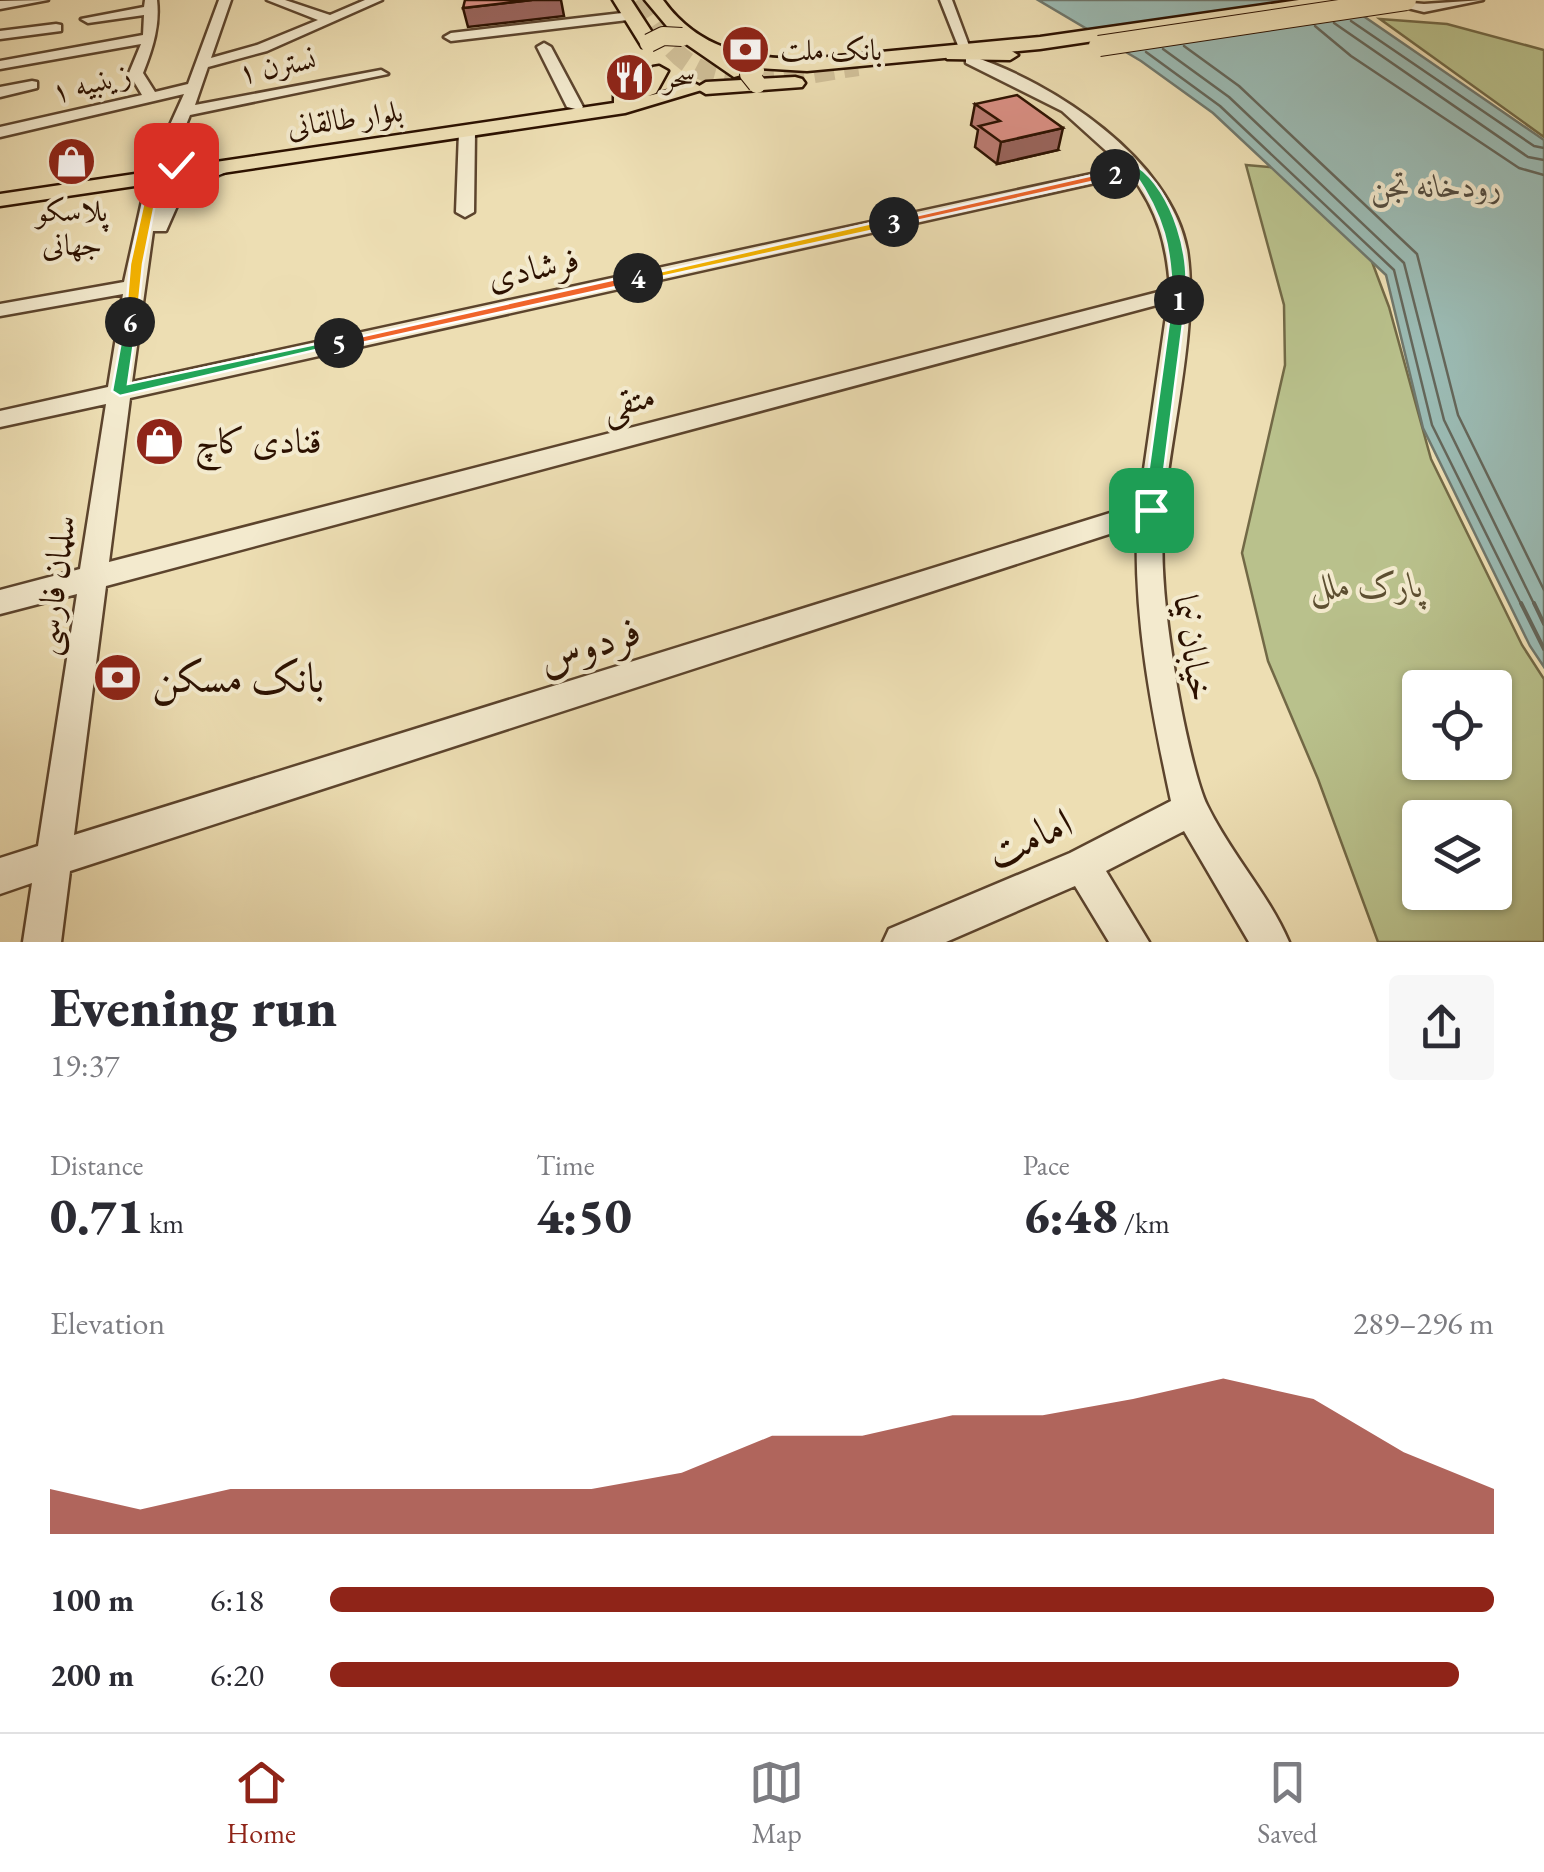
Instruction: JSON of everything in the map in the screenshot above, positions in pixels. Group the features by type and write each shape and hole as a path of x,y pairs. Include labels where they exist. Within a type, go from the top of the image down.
{"highway":[{"path":"654,0 675,32 750,73"},
{"path":"963,54 1010,55 1336,0"},
{"path":"701,89 750,73 1090,41 1406,0"}],"main road":[{"path":"639,25 663,36 675,32"},
{"path":"639,25 659,72 669,85 701,89"},
{"name":"بلوار طالقانی","path":"0,200 164,170 629,98 650,89 659,72"},
{"name":"بلوار طالقانی","path":"0,189 164,170 220,168 468,132 639,105 750,73"}],"street":[{"path":"0,5 42,0"},
{"name":"سلمان فارسی","path":"42,942 144,239 183,112 204,64 218,12 226,0"},
{"path":"272,0 329,20"},
{"path":"204,64 262,48 376,0"},
{"path":"946,0 963,54"},
{"path":"1380,0 1424,8 1477,0"},
{"path":"88,19 152,5 150,38 136,73 151,97"},
{"path":"451,37 639,25"},
{"path":"0,35 56,28"},
{"path":"0,64 150,38"},
{"path":"544,47 575,107"},
{"name":"خیابان نیما","path":"963,54 1067,108 1137,169 1158,200 1177,248 1180,293 1151,510 1149,586 1160,677 1190,808 1270,942"},
{"name":"نسترن ۱","path":"183,112 381,74"},
{"path":"0,92 32,85"},
{"name":"زینبیه ۱","path":"0,132 195,87"},
{"path":"464,212 468,132"},
{"name":"سلمان فارسی","path":"144,239 160,227 168,197 178,183 220,168"},
{"name":"فرشادی","path":"0,419 1137,169"},
{"path":"0,310 136,286"},
{"name":"متقی","path":"0,602 1180,293"},
{"name":"فردوس","path":"0,876 1151,510"},
{"name":"امامت","path":"902,942 1082,864 1190,808"},
{"path":"1082,864 1130,942"}],"green space":[{"path":"1380,19 1447,24 1544,50 1544,137"},
{"name":"پارک ملل","path":"1246,165 1313,171 1354,214 1389,307 1431,459 1522,645 1544,679 1544,942 1378,942 1318,779 1268,661 1242,553 1285,365 1284,305"}],"water":[{"name":"رودخانه تجن","path":"1038,0 1340,0 1544,140 1544,667 1530,646 1423,428 1386,275 1213,113 1141,61"}],"building":[{"path":"465,0 532,0 463,8"},
{"path":"1017,95 1063,128 1001,142 979,126 1000,121 975,104"}],"tunnel":[{"path":"638,0 672,49 706,72 771,79 858,66"}],"place":[{"name":"بانک ملت","path":"745,50"},
{"name":"سحر","path":"629,77"},
{"name":"پلاسکو جهانی","path":"72,162"},
{"name":"قنادی کاچ","path":"160,441"},
{"name":"بانک مسکن","path":"117,677"}],"route":[{"path":"176,165 154,178 136,264 120,391 1137,169 1158,200 1177,248 1180,293 1151,510"}]}
